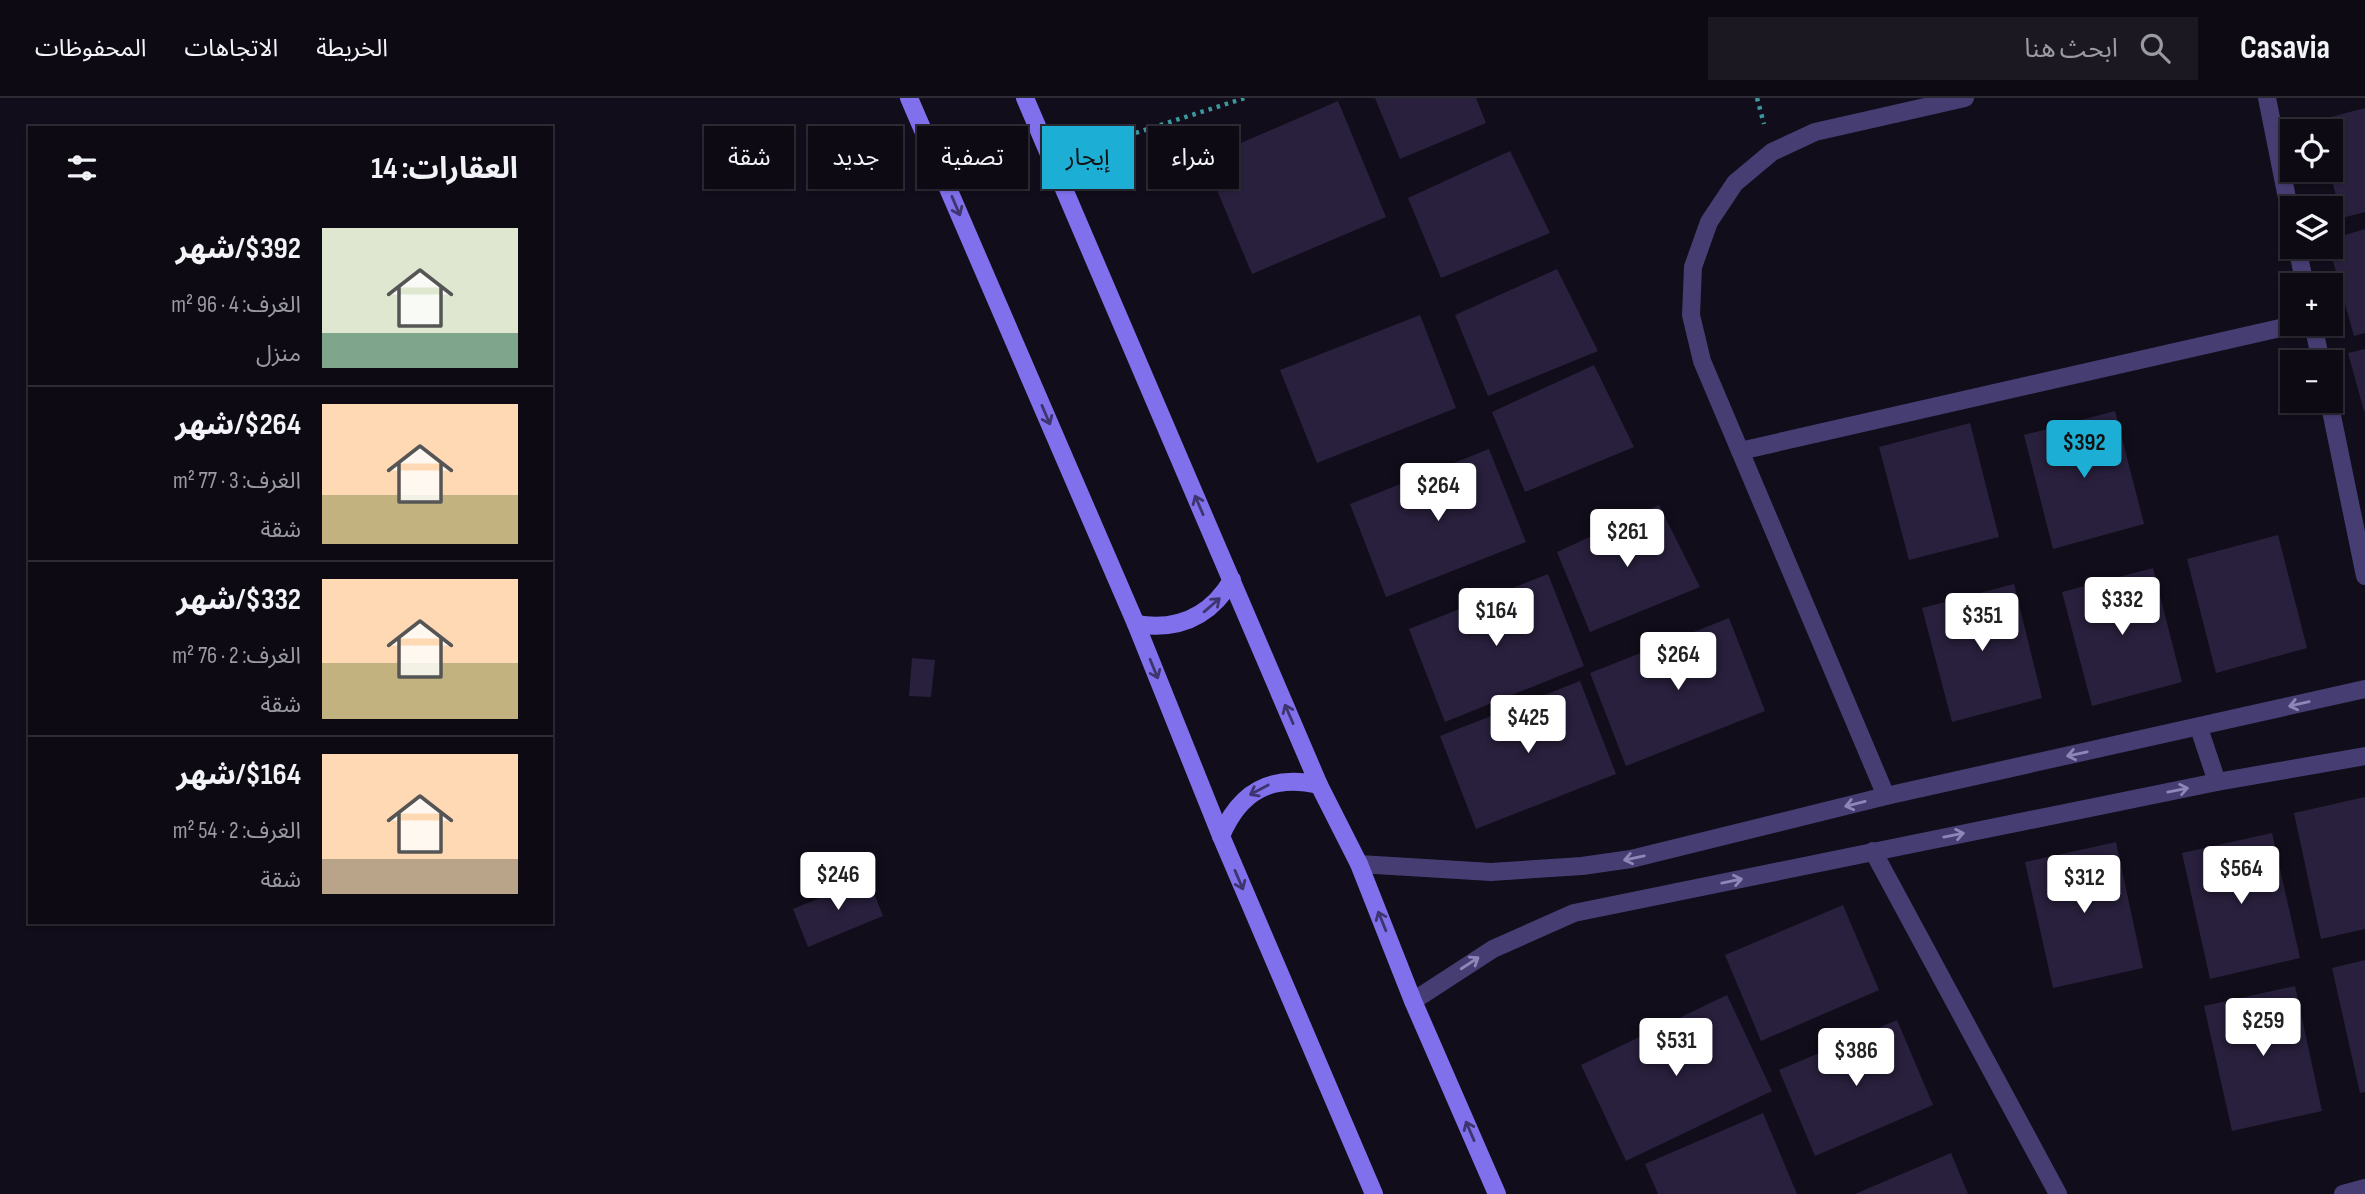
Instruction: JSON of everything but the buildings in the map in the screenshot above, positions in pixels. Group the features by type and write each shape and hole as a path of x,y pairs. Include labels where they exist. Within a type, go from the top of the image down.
{"street":[{"path":"909,98 1136,624 1220,836 1374,1194"},
{"path":"1025,98 1042,138"},
{"path":"1886,796 1702,361 1691,315 1693,267 1709,222 1735,183 1772,152 1815,132 1965,98"},
{"path":"2267,98 2287,196"},
{"path":"1064,189 1319,785 1359,864 1413,1001 1497,1194"},
{"path":"1740,451 2280,328"},
{"path":"2331,413 2365,576"},
{"path":"1136,624 1174,626 1192,620 1208,610 1222,596 1232,580"},
{"path":"1359,864 1491,872 1581,866 1631,859 1886,796 2365,689"},
{"path":"2199,728 2217,782"},
{"path":"1413,1001 1493,949 1574,913 2217,782 2365,756"},
{"path":"1220,836 1229,817 1242,800 1259,788 1299,780 1319,785"},
{"path":"1873,851 2058,1194"},
{"path":"2343,1194 2365,1188"}],"path":[{"path":"1134,133 1245,98"}]}
